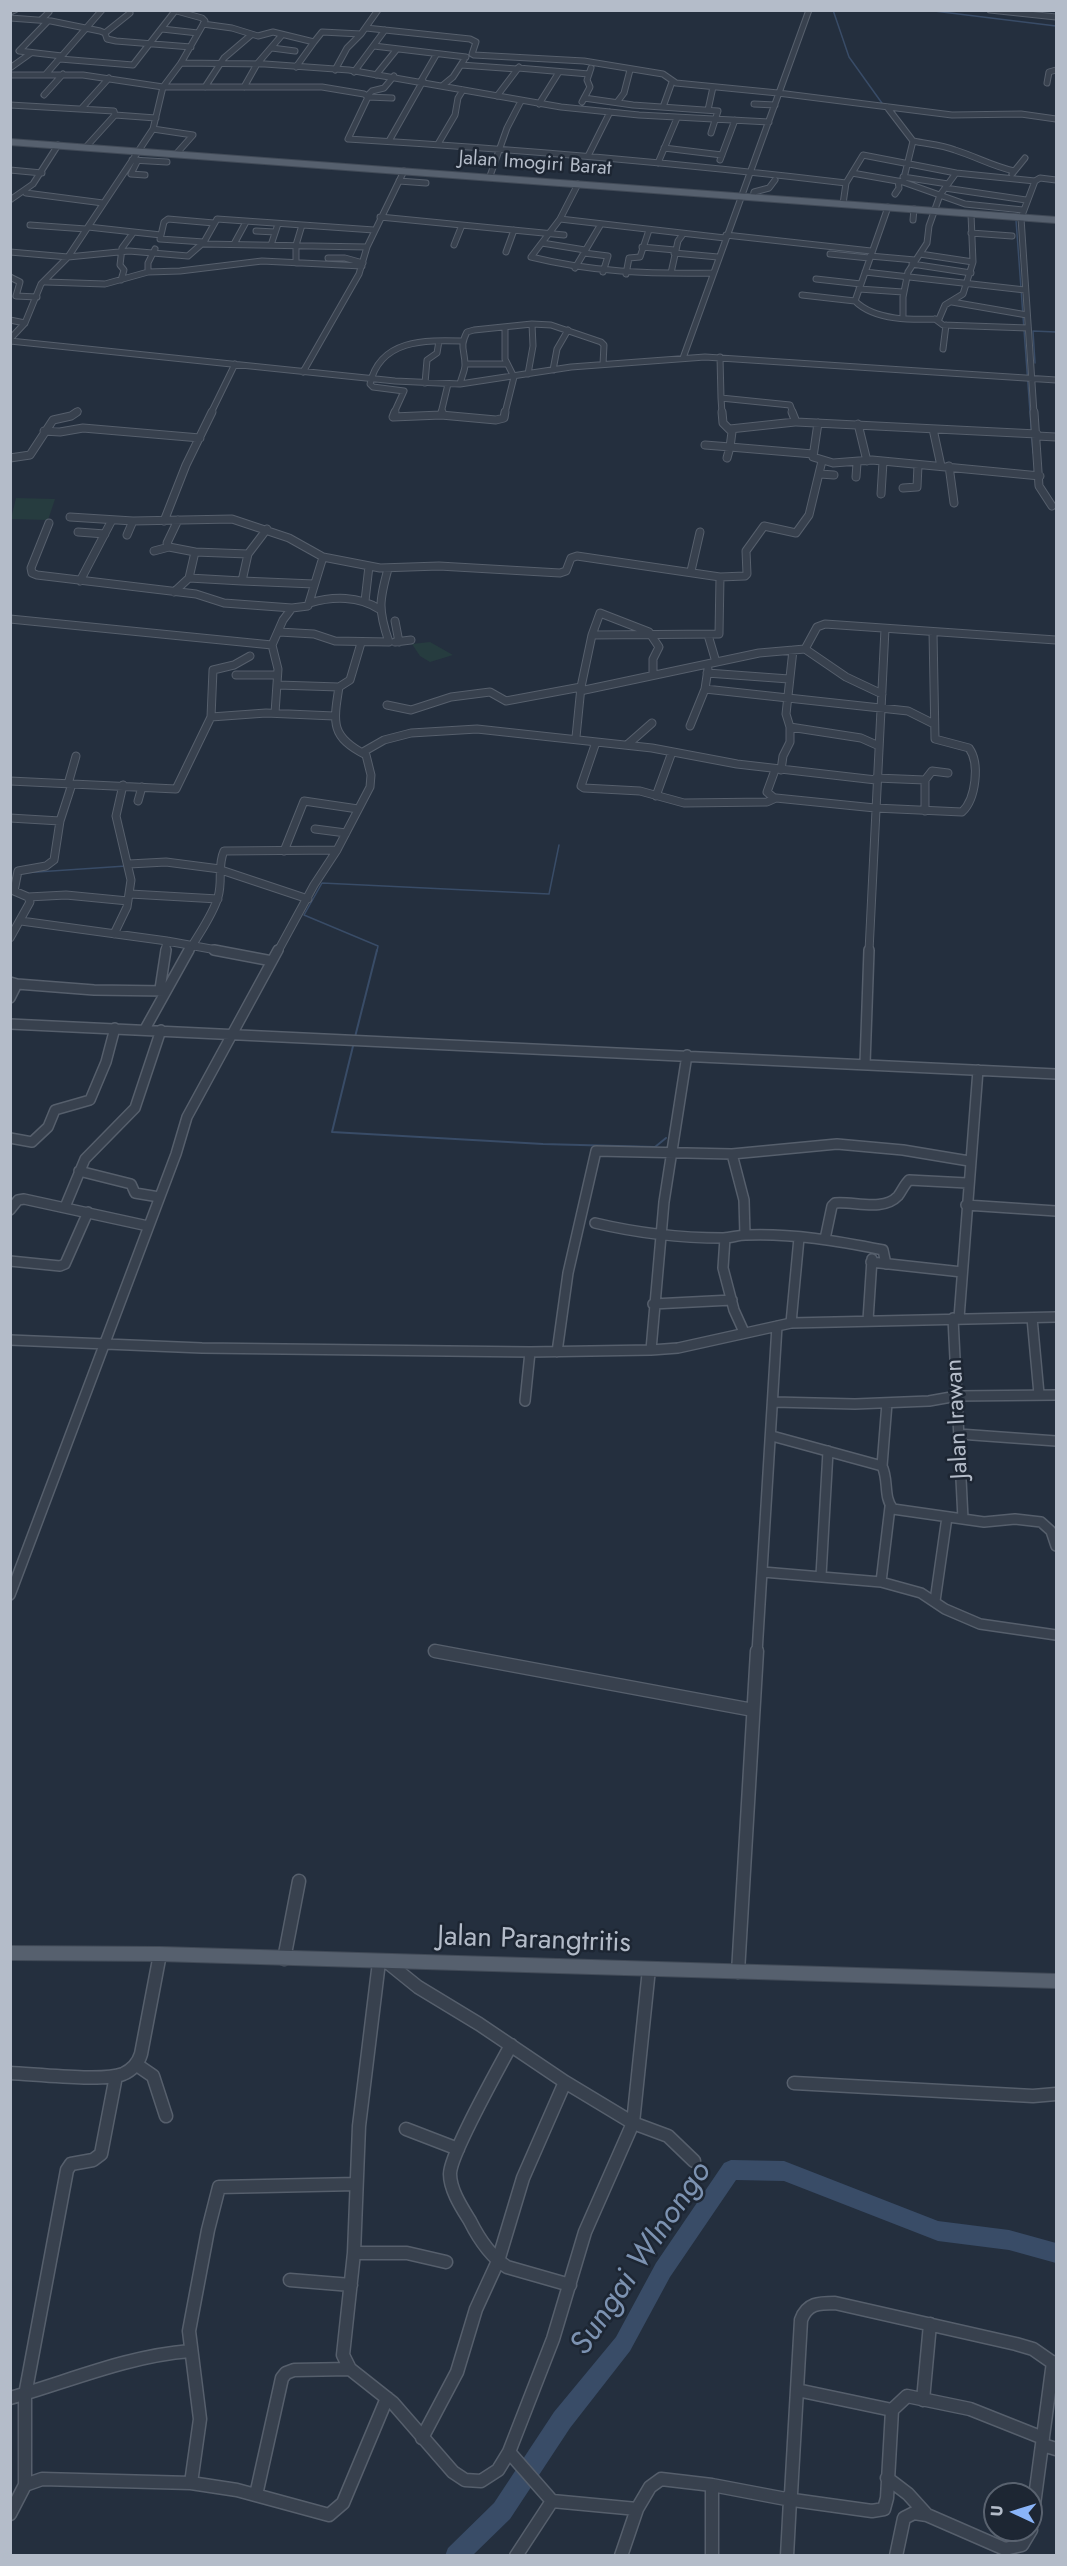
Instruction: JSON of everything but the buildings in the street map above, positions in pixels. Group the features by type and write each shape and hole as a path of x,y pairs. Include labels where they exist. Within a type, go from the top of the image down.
{"main road":[{"name":"Jalan Imogiri Barat","path":"10,142 1056,220"},
{"name":"Jalan Parangtritis","path":"10,1953 160,1954 1056,1982"}],"street":[{"path":"10,12 15,10"},
{"path":"46,74 102,10"},
{"path":"322,87 351,42 361,34 378,10"},
{"path":"683,358 809,10"},
{"path":"990,10 1056,18"},
{"path":"48,21 20,51 131,66 151,44 174,11 202,18 205,21 181,63 163,87 153,129 138,150 131,174"},
{"path":"41,20 49,12"},
{"path":"105,33 130,13"},
{"path":"10,18 48,21 105,33"},
{"path":"203,24 232,28 251,35 260,36 270,32 314,42"},
{"path":"366,28 474,40 476,42 469,56 442,86"},
{"path":"162,29 198,33"},
{"path":"354,72 386,30"},
{"path":"296,67 322,32 361,34"},
{"path":"105,33 110,40 191,47"},
{"path":"206,87 218,63 251,35"},
{"path":"244,87 257,64 282,35"},
{"path":"374,46 436,55 571,59 666,75 672,82 952,115 1021,114 1056,119"},
{"path":"12,47 22,48"},
{"path":"272,48 295,51"},
{"path":"376,75 397,49"},
{"path":"10,68 31,53"},
{"path":"389,141 436,55"},
{"path":"497,96 528,57"},
{"path":"181,63 257,64 394,76 521,101 579,109 642,116 770,122"},
{"path":"579,109 590,87 587,80 592,63"},
{"path":"461,65 589,74"},
{"path":"618,101 624,93 630,70"},
{"path":"1047,82 1049,72 1056,70"},
{"path":"539,104 559,72"},
{"path":"44,95 63,74"},
{"path":"10,75 63,74 109,78 163,87 322,87 392,98"},
{"path":"394,76 384,88 372,91 368,96 348,139 499,147 846,183"},
{"path":"81,109 109,78"},
{"path":"663,107 672,82"},
{"path":"708,110 713,87"},
{"path":"438,144 442,132 457,112 457,99 464,90"},
{"path":"584,98 647,106 718,111 711,133"},
{"path":"490,177 499,147 521,101"},
{"path":"754,104 775,105"},
{"path":"10,105 93,108 114,111 115,115"},
{"path":"642,116 647,106"},
{"path":"885,107 913,141 953,149 982,160 991,166 1014,171"},
{"path":"588,156 610,112"},
{"path":"115,115 156,118"},
{"path":"86,147 115,115"},
{"path":"658,163 677,118"},
{"path":"717,168 735,120"},
{"path":"153,129 193,135 177,153"},
{"path":"895,194 899,188 913,141"},
{"path":"10,200 26,193 42,173 58,145"},
{"path":"664,148 722,155"},
{"path":"843,204 846,183 861,156 866,154 956,173 1035,181"},
{"path":"1009,178 1025,158"},
{"path":"135,160 167,162"},
{"path":"10,340 25,323 39,289 68,257 122,174 135,160"},
{"path":"987,177 991,166"},
{"path":"10,170 42,173"},
{"path":"303,372 362,264 374,230 404,171"},
{"path":"852,173 1026,200"},
{"path":"903,316 906,276 927,243 929,226 940,196 956,173"},
{"path":"122,174 145,175"},
{"path":"1053,506 1040,490 1037,476 1031,378 1021,290 1021,218 1035,181 1040,178 1056,180"},
{"path":"753,197 754,192 764,191 773,185 775,180"},
{"path":"399,181 426,183"},
{"path":"901,181 969,205 1023,210"},
{"path":"578,184 560,219 529,260 626,274 712,273"},
{"path":"26,193 104,203"},
{"path":"855,301 888,207"},
{"path":"913,220 914,209"},
{"path":"802,296 855,301 874,313 940,318 945,305 963,294 968,285 973,262 971,214"},
{"path":"380,217 564,235"},
{"path":"148,272 147,263 154,252 164,222 168,219 214,223"},
{"path":"10,252 68,257 122,252 188,255 203,243 217,219 374,230"},
{"path":"560,219 683,234 726,236 870,255 971,273"},
{"path":"234,244 246,222"},
{"path":"271,245 278,224"},
{"path":"574,268 601,224"},
{"path":"30,225 87,228 203,243 367,247"},
{"path":"296,263 296,245 302,225"},
{"path":"454,245 462,225"},
{"path":"506,252 514,230"},
{"path":"626,274 629,258 640,257 649,230"},
{"path":"256,231 275,232"},
{"path":"121,280 124,270 120,266 122,252 133,233"},
{"path":"971,233 1012,236"},
{"path":"671,273 675,252 683,234"},
{"path":"542,243 608,256 603,272"},
{"path":"642,247 718,257"},
{"path":"830,254 870,255"},
{"path":"920,254 973,262"},
{"path":"328,258 345,258 362,264"},
{"path":"46,282 92,284 121,280 148,272 261,261 362,264"},
{"path":"865,272 1021,290"},
{"path":"10,277 20,282 13,296 37,297"},
{"path":"816,279 903,292"},
{"path":"952,302 1024,315"},
{"path":"1005,311 1006,327"},
{"path":"935,319 940,324 946,325 1024,328"},
{"path":"10,320 25,323"},
{"path":"460,384 465,364 462,355 462,341 470,330 532,324 551,325 604,345 603,364"},
{"path":"528,374 533,346 532,324"},
{"path":"943,349 946,325"},
{"path":"462,341 408,343 397,346 385,356 371,379 370,386 404,391 393,417 441,415 501,420 506,413 514,377 506,364 505,327"},
{"path":"553,369 557,349 568,330"},
{"path":"10,340 371,379 448,384 603,364 720,357 1056,380"},
{"path":"425,383 428,360 437,353 439,341"},
{"path":"720,357 722,417 724,425 733,435 727,458"},
{"path":"164,521 182,476 235,364"},
{"path":"465,364 506,364"},
{"path":"441,415 448,384"},
{"path":"721,398 790,405 795,422"},
{"path":"10,458 30,455 44,431 56,418 69,417 78,411"},
{"path":"730,429 795,422 1056,436"},
{"path":"818,423 813,454 814,459 822,461 857,463 867,460 1037,476"},
{"path":"858,424 867,460"},
{"path":"44,431 60,432 83,428 200,438"},
{"path":"933,429 954,502"},
{"path":"705,445 813,454"},
{"path":"70,516 133,522 232,519 296,541 323,557 387,569 439,566 560,573 566,571 571,558 577,556 720,577 746,575 746,551 765,525 796,532 809,515 822,461"},
{"path":"881,494 883,462"},
{"path":"856,477 857,463"},
{"path":"903,488 917,487 918,465"},
{"path":"820,474 834,475"},
{"path":"80,581 112,520"},
{"path":"169,547 167,543 170,533 178,520"},
{"path":"49,522 33,561 31,572 43,576 196,594 224,603 304,608 310,603 339,600 365,601 379,609"},
{"path":"127,536 133,522"},
{"path":"242,581 248,554 267,530"},
{"path":"78,532 105,534"},
{"path":"691,571 700,532"},
{"path":"154,551 169,547 195,552 248,554"},
{"path":"174,592 189,578 195,552"},
{"path":"310,603 323,557"},
{"path":"365,601 369,566"},
{"path":"387,569 379,597 379,609 389,642"},
{"path":"592,635 708,635 720,632 720,577"},
{"path":"189,578 314,584"},
{"path":"272,645 283,620 292,608"},
{"path":"576,737 580,689 597,616 603,613 653,636 658,647 653,659 653,674"},
{"path":"10,619 272,645"},
{"path":"396,621 399,642"},
{"path":"805,649 821,624 1056,640"},
{"path":"865,1064 876,779 885,628"},
{"path":"279,632 304,633 330,641 361,643 411,640"},
{"path":"794,650 786,718 790,727 790,742 767,792 774,798 875,808 964,812 973,794 971,750 936,741 933,632"},
{"path":"690,726 705,689 707,673 712,663 708,635"},
{"path":"278,686 339,687 350,680 361,643"},
{"path":"272,645 276,652 278,686 275,713"},
{"path":"387,705 411,710 455,697 490,692 506,702 759,653 805,649 846,677 882,694"},
{"path":"10,781 176,789 211,717 213,670 234,664 250,656"},
{"path":"707,673 789,679"},
{"path":"236,675 277,675"},
{"path":"10,1594 191,1108 314,885 337,850 370,787 369,761 363,752 354,750 339,735 334,716 339,687"},
{"path":"705,689 747,695 787,696 911,712 934,724"},
{"path":"211,717 275,713 334,716"},
{"path":"627,745 652,723"},
{"path":"790,727 861,738 879,746"},
{"path":"363,752 377,743 393,738 456,729 494,729 576,737 778,770 876,779 925,780"},
{"path":"596,742 581,786 583,788 640,791 672,801 701,803 767,802 774,798"},
{"path":"656,796 672,752"},
{"path":"76,756 60,821 57,852 52,863 45,868 22,868 17,873 14,891 28,897 66,895 218,899"},
{"path":"925,810 925,780 932,771 948,773"},
{"path":"114,934 129,897 129,864 116,816 123,785"},
{"path":"138,801 142,787"},
{"path":"284,851 304,801 358,809"},
{"path":"10,818 60,821"},
{"path":"315,829 346,833"},
{"path":"146,1029 163,990 192,946 218,899 221,854 228,849 337,850"},
{"path":"129,864 166,862 221,872 308,899"},
{"path":"10,938 30,902 28,897"},
{"path":"10,916 167,941 272,961"},
{"path":"163,990 167,941"},
{"path":"10,998 14,983 94,990 163,990"},
{"path":"10,1024 234,1032 1056,1074"},
{"path":"10,1138 32,1142 48,1127 55,1110 90,1100 106,1062 115,1028"},
{"path":"65,1208 90,1153 133,1111 161,1030"},
{"path":"651,1350 653,1304 670,1152 687,1055"},
{"name":"Jalan Irawan","path":"963,1519 956,1318 962,1272 967,1183 978,1070"},
{"path":"557,1352 568,1273 596,1151 732,1154 837,1144 903,1150 969,1161"},
{"path":"732,1154 744,1200 745,1235"},
{"path":"80,1171 131,1184 133,1192 159,1197"},
{"path":"825,1239 832,1206 835,1203 880,1204 896,1198 904,1183 909,1180 967,1183"},
{"path":"10,1210 21,1199 148,1226"},
{"path":"966,1205 1056,1210"},
{"path":"10,1261 60,1266 65,1263 88,1212"},
{"path":"595,1223 627,1231 662,1235 724,1238 745,1235 825,1239 885,1251 886,1264"},
{"path":"724,1238 723,1268 744,1332"},
{"path":"791,1323 799,1238"},
{"path":"868,1320 872,1248"},
{"path":"871,1262 962,1272"},
{"path":"653,1304 732,1300"},
{"path":"10,1340 103,1345 530,1352 651,1350 678,1348 791,1323 1056,1317"},
{"path":"1032,1318 1039,1394"},
{"path":"738,1972 777,1326"},
{"path":"525,1401 530,1352"},
{"path":"774,1402 887,1403 930,1401 957,1396 1056,1395"},
{"path":"881,1582 890,1507 886,1473 882,1466 887,1403"},
{"path":"959,1434 1056,1441"},
{"path":"772,1436 882,1466"},
{"path":"821,1576 828,1451"},
{"path":"890,1507 992,1522 1019,1519 1041,1522 1051,1531 1056,1546"},
{"path":"935,1601 947,1517"},
{"path":"763,1572 881,1582 914,1590 945,1609 980,1624 1056,1635"},
{"path":"434,1651 753,1710"},
{"path":"284,1959 299,1881"},
{"path":"10,2073 116,2076 137,2064 160,1954"},
{"path":"650,1969 633,2123 585,2232 553,2340 514,2457 487,2479 475,2482 465,2480 453,2472 387,2398 350,2369 344,2361 343,2349 354,2253 359,2126 383,1962 565,2082 633,2123 662,2133 694,2161"},
{"path":"511,2045 458,2149 451,2166 452,2188 480,2240 498,2261 507,2266 570,2285"},
{"path":"137,2064 153,2076 165,2116"},
{"path":"10,2514 25,2486 25,2395 68,2167 73,2163 93,2160 101,2154 116,2076"},
{"path":"422,2438 457,2372 476,2309 498,2261 524,2178 565,2082"},
{"path":"794,2083 1033,2096 1056,2094"},
{"path":"406,2129 458,2149"},
{"path":"191,2483 200,2419 190,2351 192,2311 219,2187 356,2184"},
{"path":"354,2253 390,2251 419,2254 446,2262"},
{"path":"290,2280 351,2285"},
{"path":"787,2556 788,2499 791,2494 801,2320 804,2311 810,2305 835,2303 930,2324 1033,2349 1054,2363 1048,2444 1040,2482"},
{"path":"922,2400 930,2324"},
{"path":"10,2398 142,2358 190,2351"},
{"path":"256,2495 282,2378 294,2370 350,2369"},
{"path":"797,2390 892,2410"},
{"path":"621,2556 637,2509 656,2480 672,2479 878,2512 886,2503 892,2410 907,2396 979,2411 1048,2444"},
{"path":"25,2486 42,2479 191,2483 256,2495 322,2514 335,2512 343,2503 387,2398"},
{"path":"514,2457 552,2501 637,2509"},
{"path":"888,2478 908,2494 927,2515"},
{"path":"711,2556 712,2485"},
{"path":"516,2556 552,2501"},
{"path":"896,2556 904,2518 914,2513 927,2515 983,2539"},
{"path":"989,2542 1005,2549 1014,2549 1025,2542"}],"green space":[{"path":"16,498 55,499 48,520 11,519"},
{"path":"430,642 453,655 430,662 420,656 412,644"}],"waterway":[{"path":"833,10 849,57 884,106"},
{"path":"926,10 1056,26"},
{"path":"900,181 905,164"},
{"path":"1016,220 1033,453"},
{"path":"1035,363 1033,331 1056,332"},
{"path":"377,951 378,946 304,915 322,883 549,894 559,845"},
{"path":"22,873 126,866"},
{"path":"355,1037 377,950"},
{"path":"354,1042 332,1132 543,1144 655,1147 666,1138"},
{"name":"Sungai WInongo","path":"456,2556 502,2511 562,2420 623,2344 663,2270 731,2170 784,2171 938,2231 1009,2240 1056,2253"}]}
